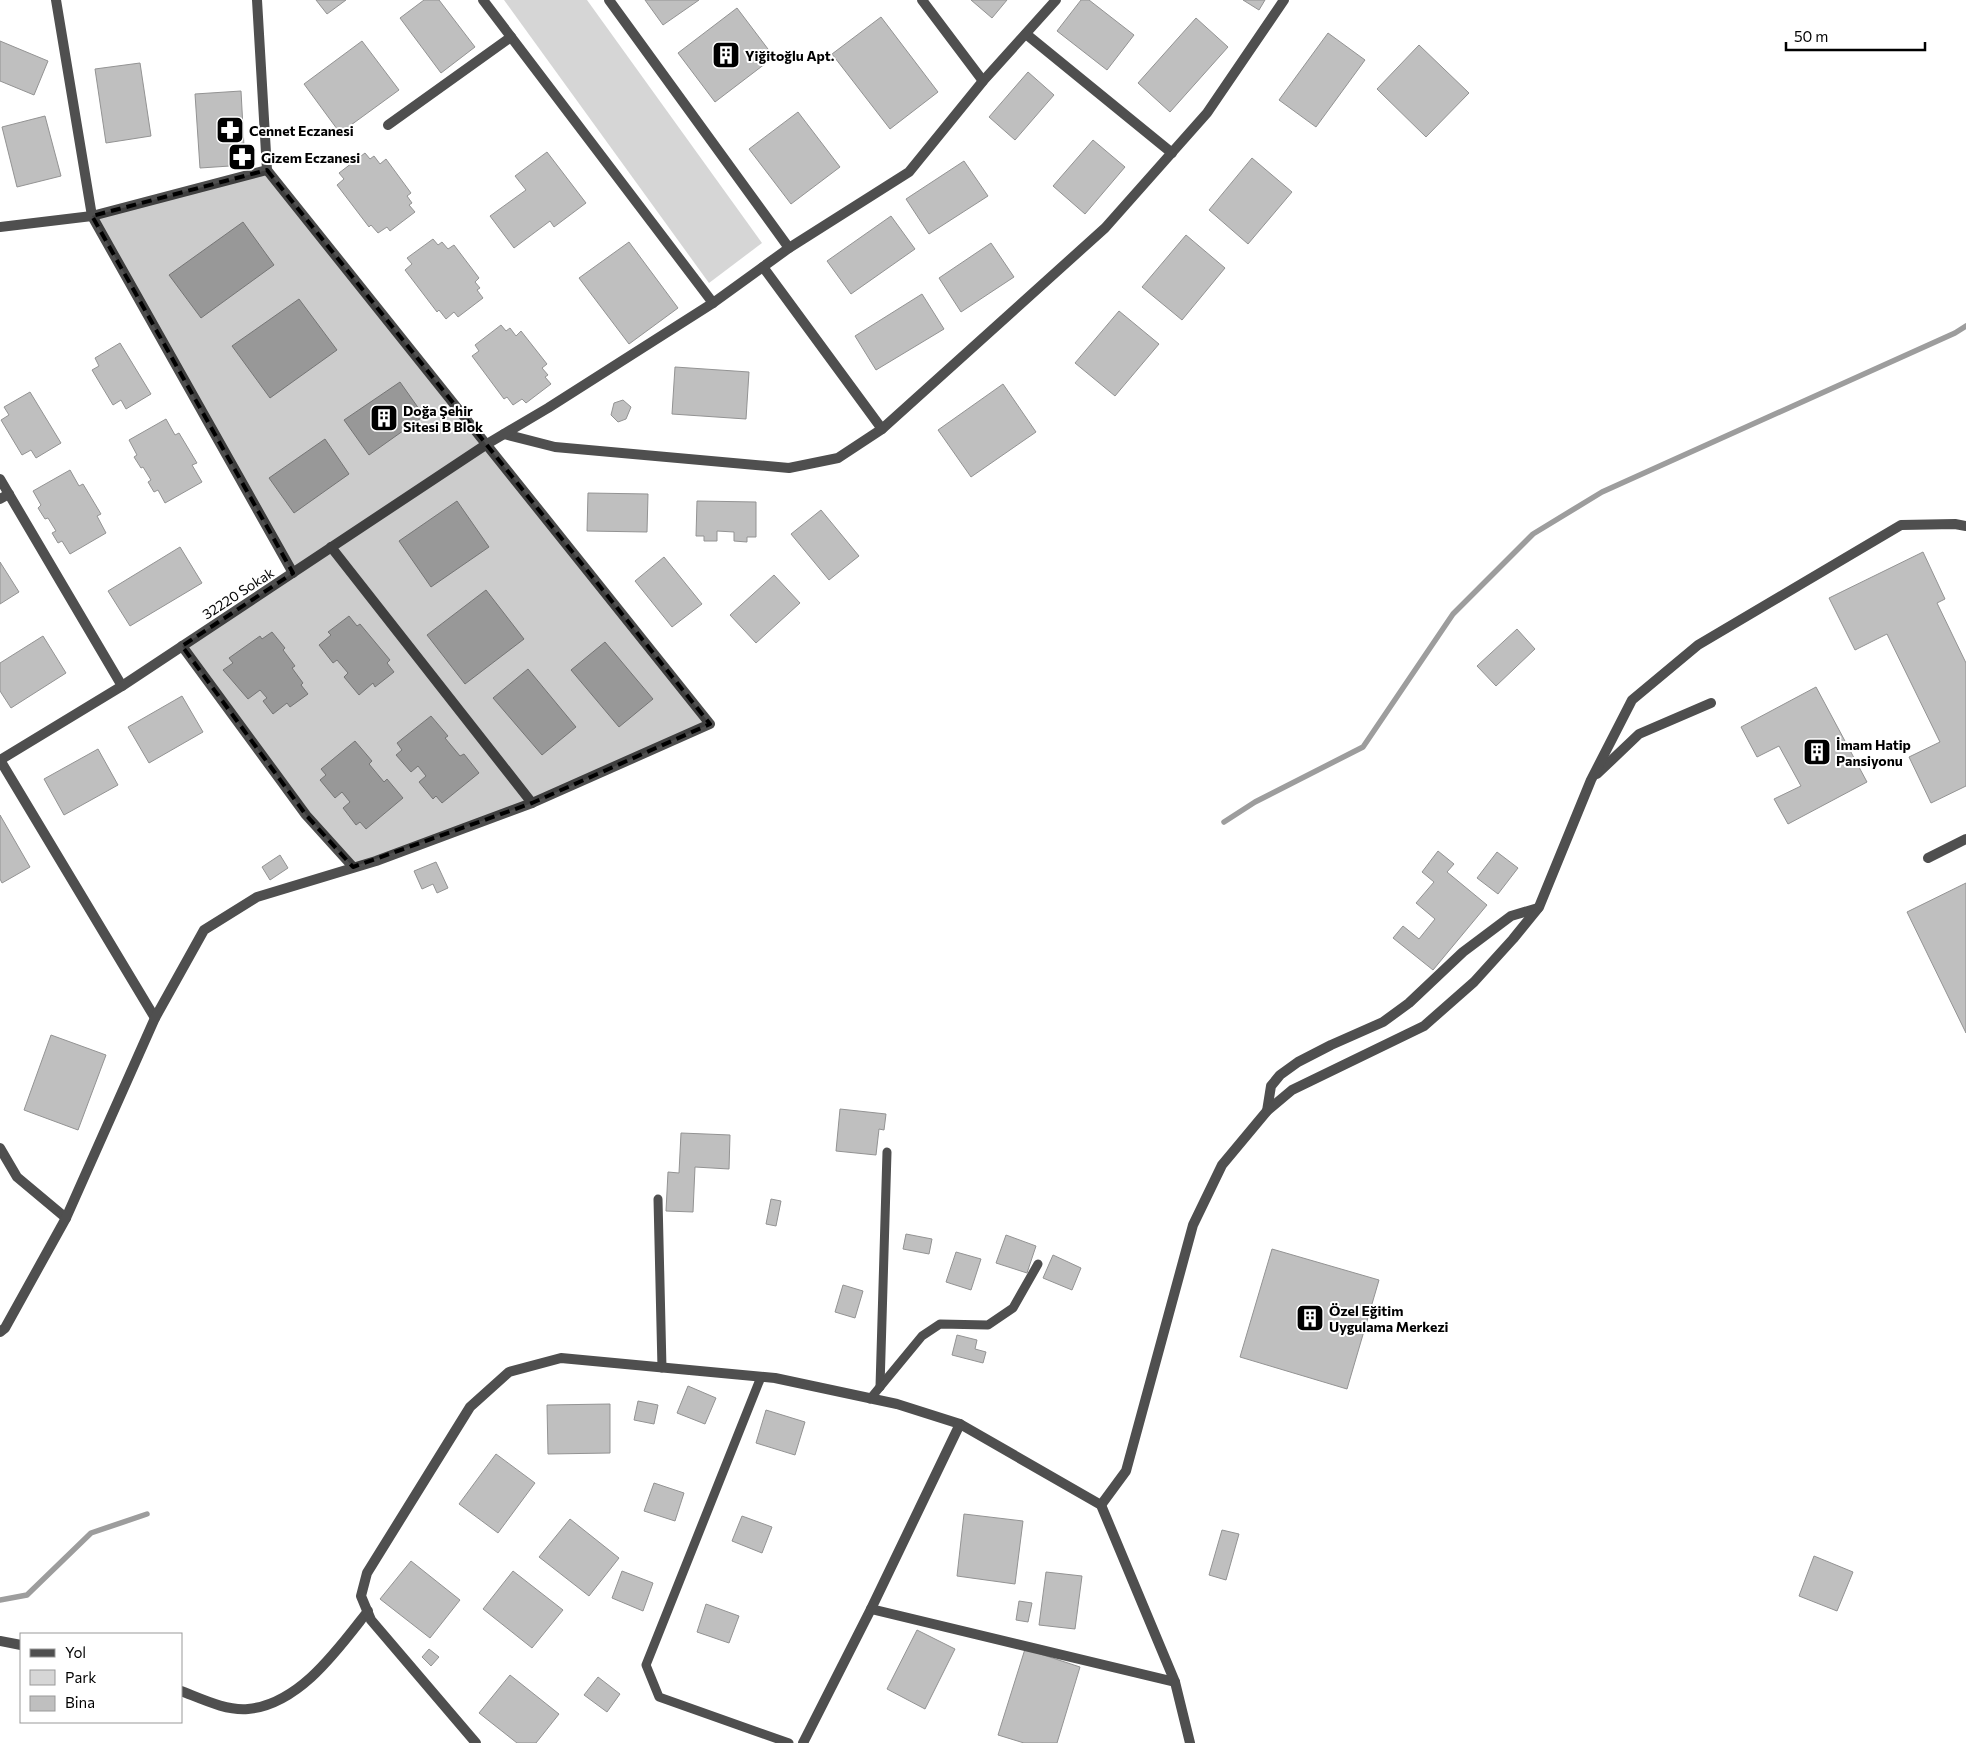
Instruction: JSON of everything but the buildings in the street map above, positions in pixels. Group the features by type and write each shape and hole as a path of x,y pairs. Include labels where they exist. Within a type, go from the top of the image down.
{"street":[{"path":"56,0 92,216 293,573"},
{"path":"0,1332 5,1328 66,1218 155,1018 204,930 257,897 376,861 532,803 710,724 267,170 258,0"},
{"path":"483,0 713,303"},
{"path":"609,0 789,248"},
{"path":"922,0 983,81"},
{"name":"32220 Sokak","path":"0,760 122,686 487,444 548,408 713,303 789,248 909,172 983,81 1056,0"},
{"path":"504,434 555,447 790,468 838,458 882,429 1106,228 1207,113 1284,0"},
{"path":"1026,34 1172,153"},
{"path":"388,125 512,37"},
{"path":"0,227 92,216 267,170"},
{"path":"763,267 882,429"},
{"path":"0,478 4,496 122,686"},
{"path":"1101,1505 1126,1472 1193,1225 1222,1165 1267,1111 1292,1090 1424,1026 1474,982 1513,939 1539,908 1591,780 1632,700 1698,645 1901,525 1955,524 1966,526"},
{"path":"331,547 532,803"},
{"path":"182,646 306,815 352,867"},
{"path":"1591,780 1639,734 1711,703"},
{"path":"0,760 155,1018"},
{"path":"1928,858 1966,839"},
{"path":"1267,1111 1271,1086 1280,1075 1298,1062 1331,1045 1383,1022 1409,1003 1463,952 1511,916 1539,908"},
{"path":"0,1148 17,1177 66,1218"},
{"path":"476,1743 371,1620 361,1596 367,1572 470,1407 509,1372 562,1358 761,1377 897,1404 960,1424 1101,1505 1175,1682 1190,1743"},
{"path":"803,1743 872,1609 960,1424"},
{"path":"872,1609 1175,1682"},
{"path":"182,1691 227,1707 248,1709 273,1702 295,1690 314,1675 332,1657 368,1611"},
{"path":"0,1641 20,1645"}],"lane":[{"path":"880,1386 887,1152"},
{"path":"658,1200 662,1368"},
{"path":"870,1399 922,1336 940,1324 988,1325 1013,1308 1038,1264"},
{"path":"761,1377 646,1665 659,1697 789,1743"}],"highlighted area":[{"path":"267,170 710,724 532,803 353,867 306,815 182,646 293,573 92,216"}],"green space":[{"path":"504,0 587,0 762,243 709,283"}],"waterway":[{"path":"1224,822 1255,802 1363,747 1453,614 1533,534 1602,492 1955,333 1966,326"},
{"path":"0,1600 27,1595 91,1533 147,1514"}],"place":[{"name":"Yiğitoğlu Apt.","path":"726,55"},
{"name":"Cennet Eczanesi","path":"230,130"},
{"name":"Gizem Eczanesi","path":"242,157"},
{"name":"Doğa Şehir Sitesi B Blok","path":"384,418"},
{"name":"İmam Hatip Pansiyonu","path":"1817,752"},
{"name":"Özel Eğitim Uygulama Merkezi","path":"1310,1318"}]}
